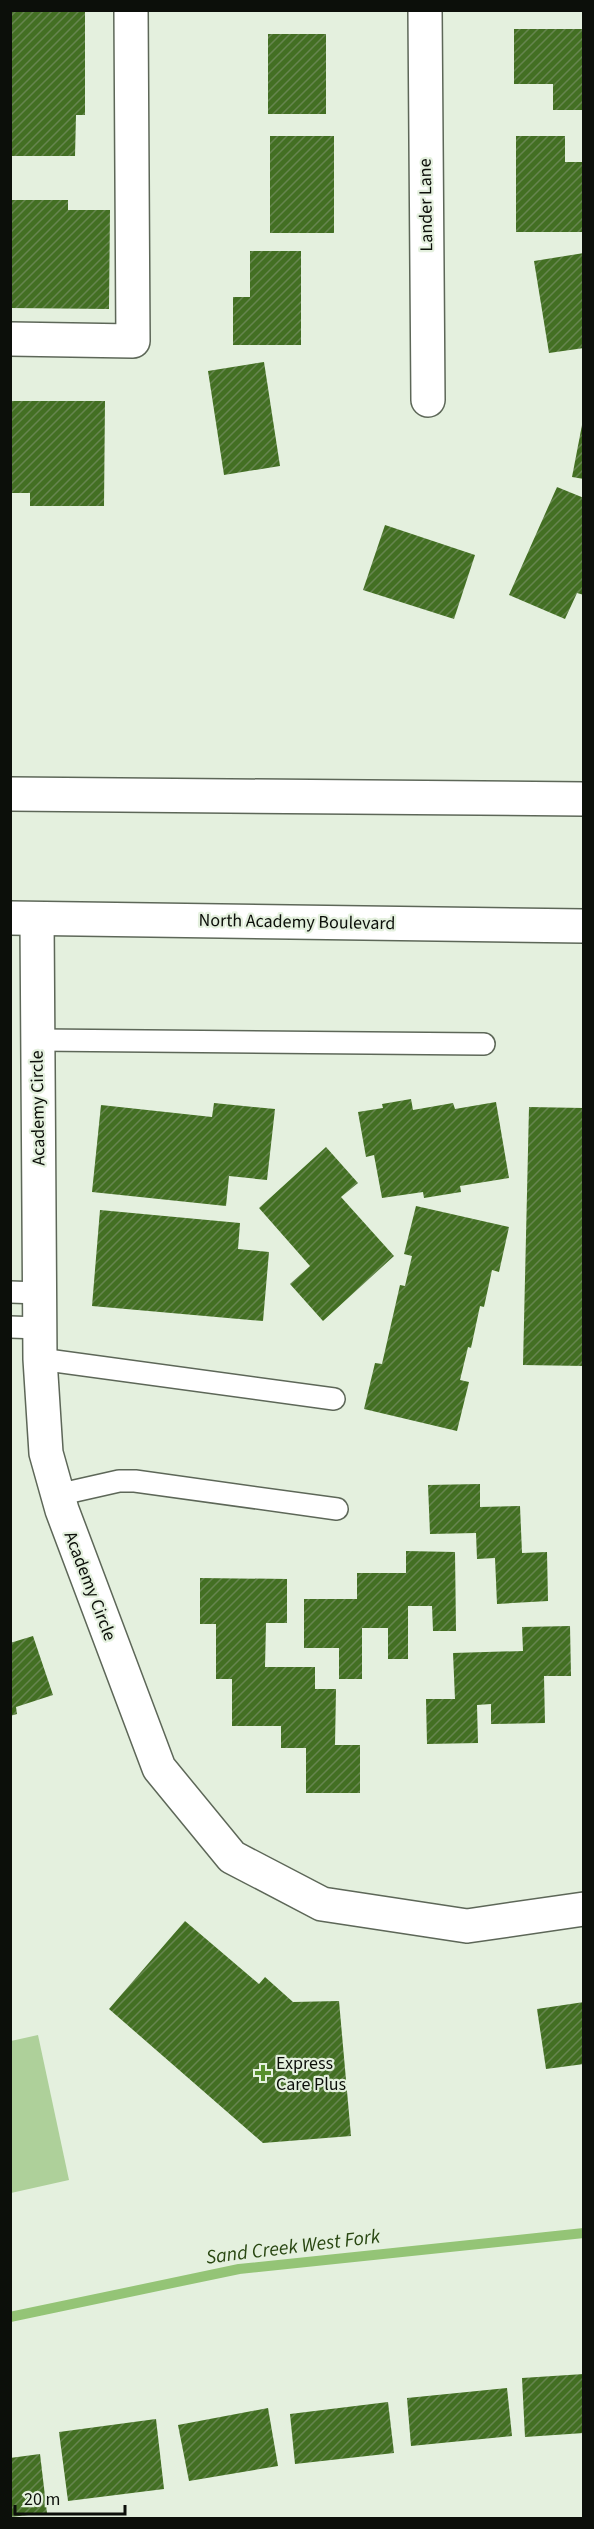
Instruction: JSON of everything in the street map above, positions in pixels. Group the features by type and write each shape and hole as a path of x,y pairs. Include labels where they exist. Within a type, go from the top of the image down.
{"main road":[{"path":"10,339 133,340 131,10"},
{"name":"Lander Lane","path":"424,10 428,400"},
{"path":"10,794 584,799"},
{"name":"North Academy Boulevard","path":"24,918 584,926"},
{"name":"Academy Circle","path":"24,918 38,1040 25,1293 46,1454 57,1495 159,1768 232,1857 322,1904 467,1926 584,1909"}],"lane":[{"path":"38,1040 484,1044"},
{"path":"30,1338 334,1399"},
{"path":"57,1495 119,1481 135,1481 337,1509"}],"green space":[{"path":"38,2035 69,2180 11,2193 11,2041"}],"building":[{"path":"10,10 85,10 85,115 76,115 75,156 10,156"},
{"path":"514,29 584,29 584,110 553,110 553,84 514,84"},
{"path":"268,34 326,34 326,114 268,114"},
{"path":"270,136 334,136 334,233 270,233"},
{"path":"516,136 565,136 565,162 584,162 584,232 516,232"},
{"path":"10,200 68,200 68,210 110,210 109,309 10,308"},
{"path":"250,251 301,251 301,345 233,345 233,297 250,297"},
{"path":"584,253 584,348 549,353 534,261"},
{"path":"264,362 280,466 224,475 208,371"},
{"path":"10,401 105,401 104,506 30,506 30,493 10,493"},
{"path":"582,425 584,425 584,479 572,477"},
{"path":"557,487 584,498 584,595 577,593 565,619 509,595"},
{"path":"385,525 475,555 454,619 363,590"},
{"path":"411,1099 413,1110 453,1103 455,1109 496,1102 509,1178 460,1186 461,1192 424,1198 423,1192 382,1198 374,1155 366,1157 358,1112 383,1108 382,1104"},
{"path":"214,1103 275,1109 267,1180 229,1176 226,1206 92,1192 101,1105 212,1117"},
{"path":"529,1107 584,1108 584,1366 523,1365"},
{"path":"326,1147 358,1183 341,1197 394,1256 323,1321 290,1284 310,1266 259,1208"},
{"path":"416,1206 509,1227 499,1272 492,1270 484,1307 480,1306 471,1348 468,1347 460,1380 469,1382 457,1431 364,1409 375,1363 382,1364 400,1285 405,1286 412,1256 404,1254"},
{"path":"100,1210 240,1223 238,1249 269,1252 263,1321 92,1306"},
{"path":"480,1484 480,1507 520,1506 522,1553 547,1552 548,1601 497,1604 495,1558 477,1559 476,1533 430,1534 428,1485"},
{"path":"406,1551 455,1552 456,1631 433,1631 432,1606 408,1606 408,1659 388,1659 388,1628 362,1628 362,1679 339,1679 339,1648 304,1648 304,1599 357,1599 357,1573 406,1573"},
{"path":"200,1578 287,1579 287,1623 266,1623 265,1667 315,1667 315,1689 336,1689 335,1745 360,1745 360,1793 306,1793 306,1748 281,1748 281,1726 232,1726 232,1679 216,1679 216,1624 200,1624"},
{"path":"570,1626 571,1676 544,1676 545,1723 491,1724 491,1704 477,1705 478,1743 427,1744 426,1699 455,1699 453,1653 523,1651 522,1627"},
{"path":"33,1636 53,1695 16,1707 17,1714 10,1716 10,1643"},
{"name":"Express Care Plus","path":"185,1921 259,1984 265,1977 293,2002 339,2001 351,2136 263,2143 109,2009"},
{"path":"584,2002 584,2064 546,2069 537,2009"},
{"path":"584,2374 584,2433 525,2437 522,2378"},
{"path":"507,2388 512,2436 411,2446 407,2398"},
{"path":"388,2402 394,2453 295,2464 290,2414"},
{"path":"268,2408 278,2466 189,2481 178,2425"},
{"path":"156,2419 164,2489 68,2501 59,2432"},
{"path":"40,2454 47,2513 10,2517 10,2458"}],"waterway":[{"name":"Sand Creek West Fork","path":"10,2317 239,2269 584,2233"}],"place":[{"name":"Express Care Plus","path":"263,2073"}]}
